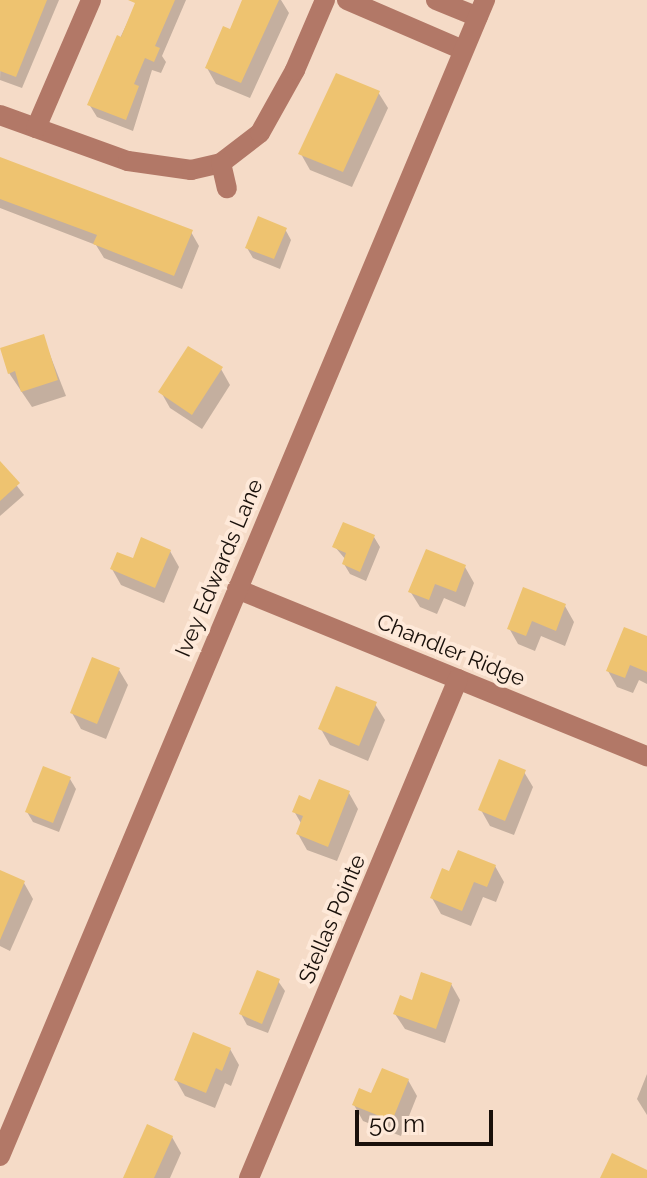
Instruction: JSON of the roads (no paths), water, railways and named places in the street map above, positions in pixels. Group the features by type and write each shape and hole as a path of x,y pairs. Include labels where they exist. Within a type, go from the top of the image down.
{"street":[{"path":"36,128 91,0"},
{"path":"0,115 128,161 191,170 221,163 260,133 295,70 325,0"},
{"path":"347,0 463,50"},
{"path":"436,0 481,8"},
{"name":"Ivey Edwards Lane","path":"0,1156 481,8"},
{"path":"221,163 227,188"},
{"name":"Chandler Ridge","path":"237,589 647,756"},
{"name":"Stellas Pointe","path":"249,1178 458,679"}]}
